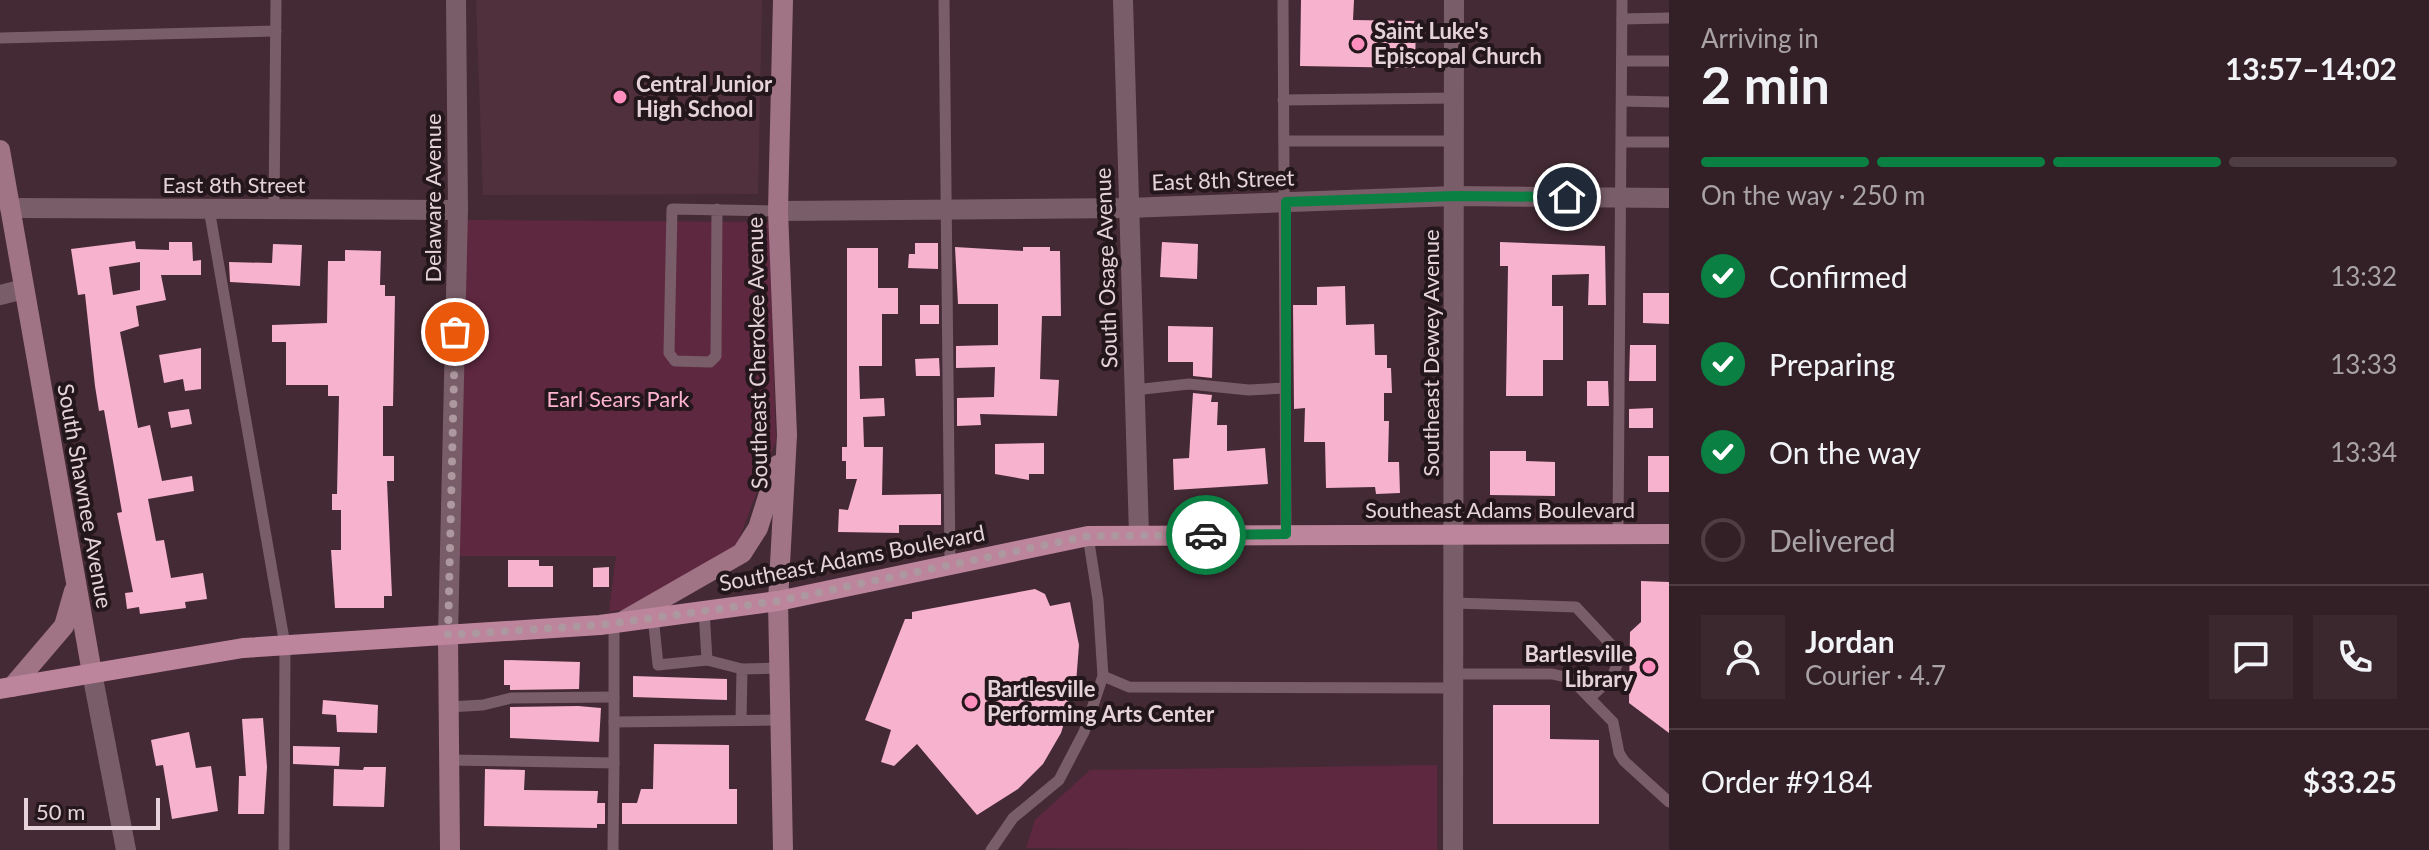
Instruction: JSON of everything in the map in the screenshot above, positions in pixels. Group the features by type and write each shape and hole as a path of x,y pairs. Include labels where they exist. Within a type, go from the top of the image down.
{"main road":[{"name":"Southeast Adams Boulevard","path":"6,688 243,648 620,621 778,601 1088,536 1669,534"}],"street":[{"name":"Delaware Avenue","path":"448,635 458,210 456,0"},
{"name":"Southeast Cherokee Avenue","path":"783,0 778,211 787,435 778,601 783,850"},
{"name":"South Osage Avenue","path":"1123,0 1139,535"},
{"name":"Southeast Dewey Avenue","path":"1453,850 1454,0"},
{"name":"South Shawnee Avenue","path":"0,150 126,850"},
{"name":"East 8th Street","path":"778,211 1127,208 1455,196 1669,198"},
{"name":"East 8th Street","path":"10,208 458,210"},
{"path":"0,295 24,289"},
{"path":"620,621 742,553 758,528 787,435"},
{"path":"6,688 64,626 76,583"},
{"path":"448,635 450,850"}],"lane":[{"path":"274,209 276,0"},
{"path":"944,0 949,209 950,565"},
{"path":"1283,0 1286,534"},
{"path":"1618,533 1623,198 1622,0"},
{"path":"1622,19 1669,18"},
{"path":"0,38 276,31"},
{"path":"1622,61 1669,61"},
{"path":"1283,100 1455,98"},
{"path":"1622,101 1669,102"},
{"path":"1284,141 1455,141"},
{"path":"1623,142 1669,142"},
{"path":"209,209 285,645 284,850"},
{"path":"717,209 716,356 710,362 675,361 669,353 672,209 717,209 778,211"},
{"path":"1134,390 1189,384 1249,390 1284,388"},
{"path":"991,850 1013,818 1059,780 1084,732 1103,676 1098,600 1088,536"},
{"path":"1454,603 1576,607 1616,650 1619,658 1615,672 1590,698"},
{"path":"704,610 707,660"},
{"path":"653,616 658,665 707,660 742,669 779,668"},
{"path":"613,850 614,697 620,621"},
{"path":"741,720 742,669"},
{"path":"1103,676 1129,687 1454,681 1552,674 1570,678 1613,722 1619,753 1624,761 1669,802"},
{"path":"449,707 483,705 511,698 614,697"},
{"path":"614,722 780,720"},
{"path":"450,760 614,763"}],"shaded area":[{"name":"Central Junior High School","path":"476,0 762,0 758,194 483,195"}],"green space":[{"name":"Earl Sears Park","path":"467,220 769,222 776,441 736,547 628,609 609,612 616,556 458,556"},
{"path":"1437,765 1437,850 1026,848 1035,820 1090,770"}],"building":[{"name":"Saint Luke's Episcopal Church","path":"1301,0 1354,0 1353,20 1416,21 1415,68 1300,66"},
{"path":"135,241 136,249 169,250 169,242 192,242 193,261 201,260 201,275 161,275 166,300 136,306 139,326 120,332 138,428 150,425 162,481 192,476 194,491 148,499 156,541 164,540 171,578 203,573 207,599 185,602 186,608 140,614 139,607 127,609 125,593 133,592 117,513 122,512 104,410 99,411 85,294 78,295 71,249","holes":["140,262 140,290 113,295 109,267"]},
{"path":"1162,242 1198,244 1197,279 1160,277"},
{"path":"1500,242 1605,246 1606,305 1588,305 1589,274 1552,275 1552,306 1563,306 1563,360 1543,360 1543,396 1506,396 1508,266 1500,266"},
{"path":"915,243 938,243 938,269 908,268 909,254 915,254"},
{"path":"273,244 302,245 300,286 230,282 229,262 272,263"},
{"path":"955,247 1023,251 1023,247 1050,247 1050,251 1060,251 1061,316 1042,316 1040,379 1059,380 1057,416 980,414 981,425 957,426 957,398 994,397 995,367 956,368 956,346 998,345 998,304 958,304"},
{"path":"847,248 878,248 878,288 898,288 898,314 882,314 882,366 859,366 860,399 884,398 885,416 863,417 864,447 883,447 882,495 941,494 941,525 899,525 899,533 838,532 839,509 848,510 857,479 846,479 846,461 842,461 842,447 847,447"},
{"path":"345,250 381,251 380,285 385,285 385,296 395,296 393,406 383,406 383,456 394,456 394,481 387,481 392,596 384,596 384,608 335,608 331,550 341,550 341,510 332,510 332,494 337,494 339,396 328,396 328,385 286,385 286,342 272,342 272,325 327,323 328,261 345,261"},
{"path":"1345,286 1346,325 1374,324 1375,355 1387,355 1387,368 1391,368 1392,393 1384,393 1384,421 1389,421 1388,462 1399,462 1400,493 1376,494 1375,487 1326,488 1325,442 1304,442 1305,408 1294,409 1293,305 1317,305 1317,287"},
{"path":"1643,293 1669,293 1669,324 1643,323"},
{"path":"920,305 939,305 939,324 920,324"},
{"path":"1168,326 1213,327 1212,378 1193,376 1193,362 1168,362"},
{"path":"1630,345 1656,345 1656,381 1629,381"},
{"path":"201,348 201,389 185,391 183,379 164,383 159,355"},
{"path":"939,358 940,376 916,376 915,359"},
{"path":"1587,381 1608,381 1609,406 1587,406"},
{"path":"1193,393 1212,395 1211,402 1218,402 1217,425 1227,425 1227,451 1265,448 1268,484 1174,490 1173,459 1189,458"},
{"path":"1653,408 1653,428 1629,428 1629,409"},
{"path":"189,409 192,424 171,428 168,412"},
{"path":"1044,443 1044,474 1029,474 1029,480 995,474 995,444"},
{"path":"1490,451 1526,451 1526,461 1555,462 1555,496 1490,495"},
{"path":"1648,456 1669,456 1669,492 1648,492"},
{"path":"508,560 539,560 539,566 553,566 553,587 508,587"},
{"path":"609,567 609,587 593,587 593,568"},
{"name":"Bartlesville Library","path":"1641,581 1669,582 1669,733 1629,703 1630,632 1641,622"},
{"name":"Bartlesville Performing Arts Center","path":"1035,589 1045,594 1050,606 1070,602 1079,645 1076,683 1061,733 1043,764 1018,789 977,815 917,744 894,766 881,762 891,730 865,720 905,619 912,619 912,612"},
{"path":"504,660 580,662 579,689 510,690 510,685 504,685"},
{"path":"633,676 727,679 727,700 633,697"},
{"path":"323,700 378,705 377,733 337,732 336,715 322,714"},
{"path":"1493,705 1550,705 1550,739 1599,740 1599,824 1493,824"},
{"path":"510,707 601,708 599,742 510,738"},
{"path":"263,718 267,767 264,814 238,814 239,776 246,776 242,719"},
{"path":"189,732 196,768 211,766 218,811 172,819 163,765 156,766 151,740"},
{"path":"654,744 729,745 729,789 737,789 737,824 622,824 622,803 637,803 641,789 653,789"},
{"path":"293,746 340,747 339,766 293,764"},
{"path":"364,767 386,767 384,807 333,806 334,769 363,770"},
{"path":"485,769 525,770 524,790 598,791 597,803 605,803 605,824 597,824 597,828 484,826"}],"way so far":[{"path":"455,332 448,635 600,625 778,601 1088,536 1206,535"}],"place":[{"name":"Saint Luke's Episcopal Church","path":"1358,44"},
{"name":"Central Junior High School","path":"620,97"},
{"name":"Bartlesville Library","path":"1649,667"},
{"name":"Bartlesville Performing Arts Center","path":"971,702"}],"route":[{"path":"1206,535 1286,534 1286,202 1455,196 1567,197"}]}
